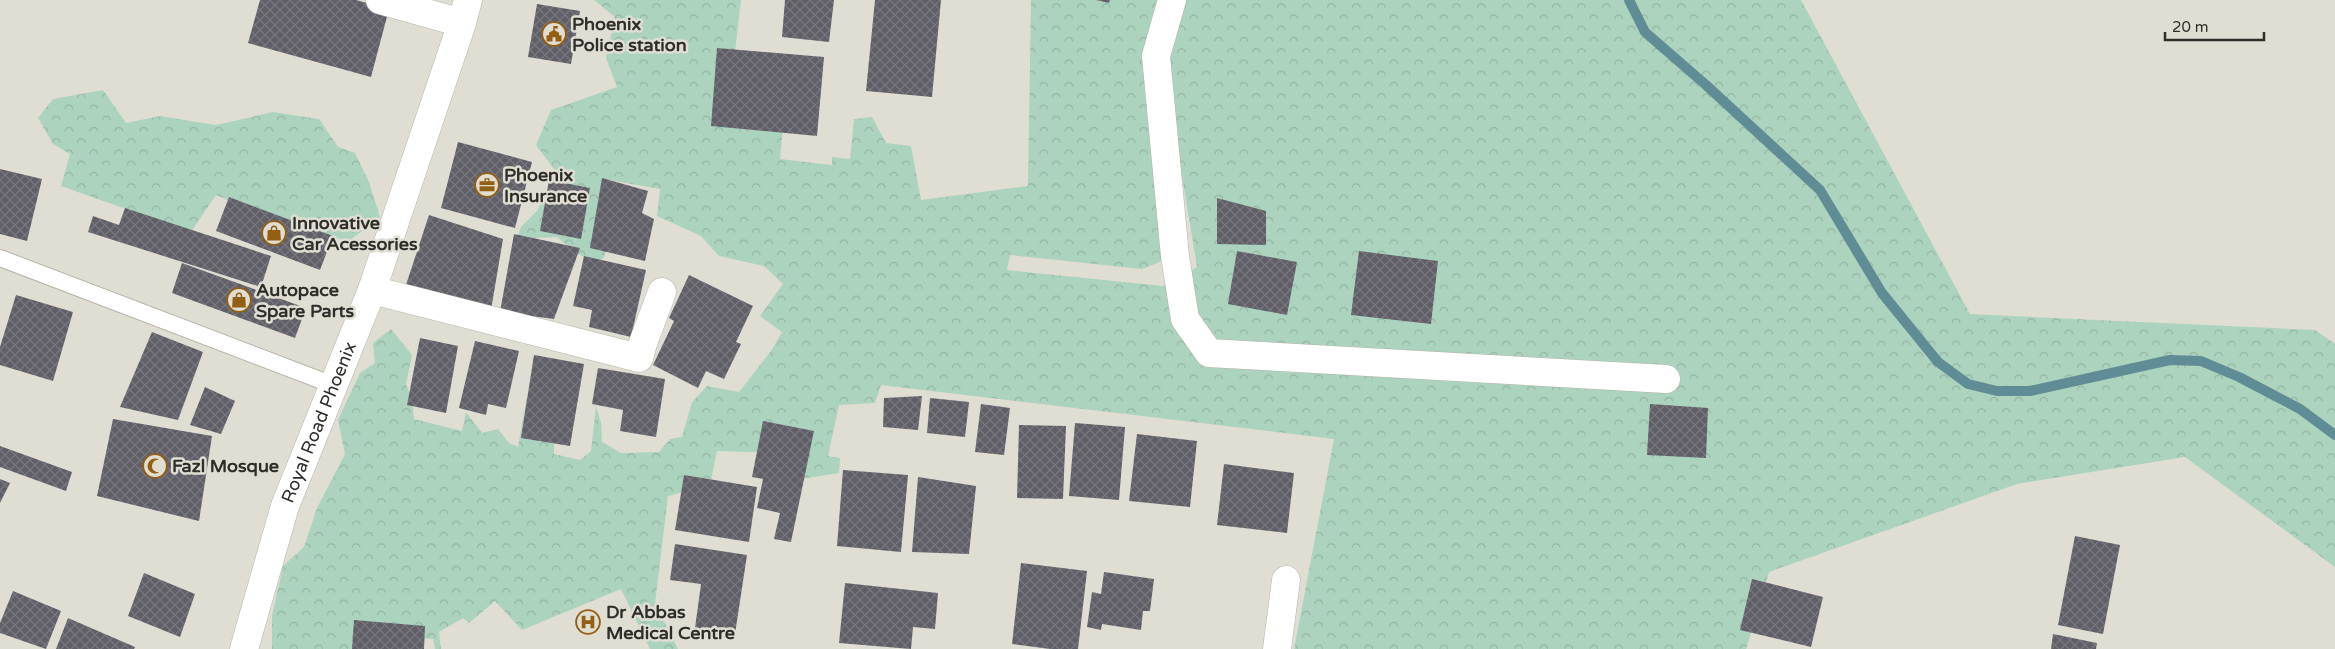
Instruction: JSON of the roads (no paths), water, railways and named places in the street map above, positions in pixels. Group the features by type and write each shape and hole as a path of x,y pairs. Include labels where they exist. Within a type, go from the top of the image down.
{"street":[{"path":"380,0 465,11"},
{"path":"1172,0 1156,56 1175,256 1185,319 1209,352 1666,379"},
{"name":"Royal Road Phoenix","path":"244,649 285,506 372,290 465,11"},
{"path":"372,290 639,358 662,292"},
{"path":"1277,649 1286,580"}],"lane":[{"path":"0,258 333,385"}],"waterway":[{"path":"1629,0 1645,32 1706,85 1820,190 1882,293 1938,362 1968,384 1997,391 2030,391 2170,360 2201,361 2239,377 2300,409 2335,435"}],"place":[{"name":"Phoenix Police station","path":"554,34"},
{"name":"Phoenix Insurance","path":"487,185"},
{"name":"Innovative Car Acessories","path":"274,233"},
{"name":"Autopace Spare Parts","path":"239,300"},
{"name":"Fazl Mosque","path":"155,466"},
{"name":"Dr Abbas Medical Centre","path":"588,622"}]}
